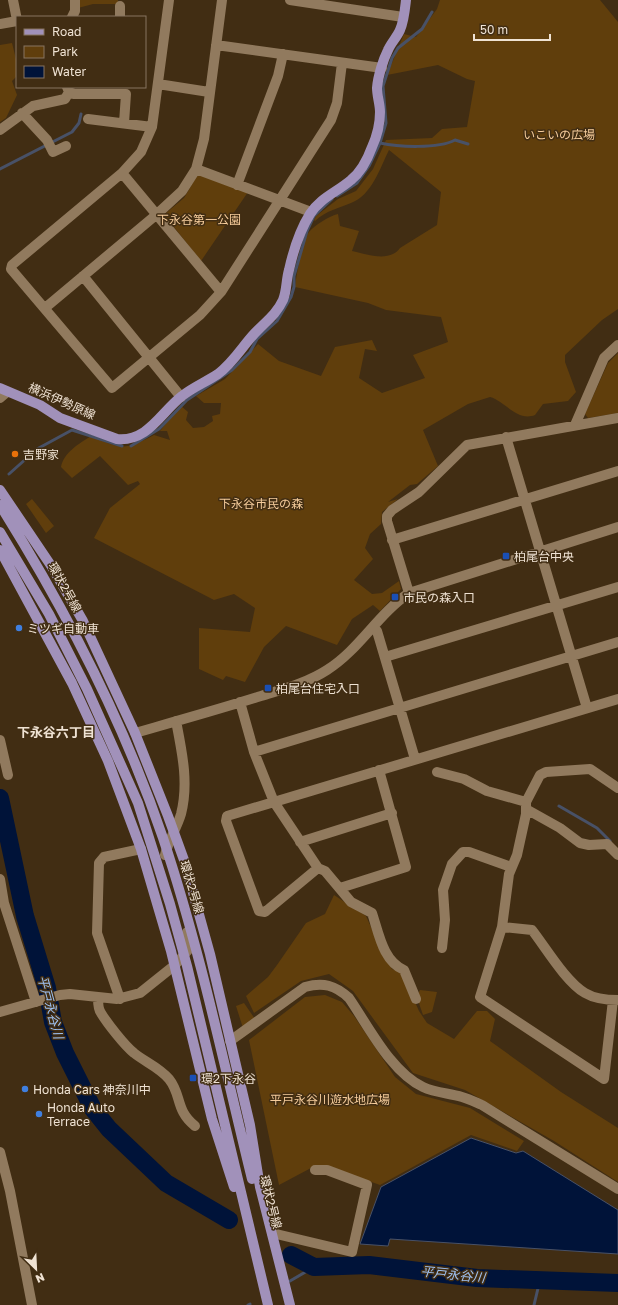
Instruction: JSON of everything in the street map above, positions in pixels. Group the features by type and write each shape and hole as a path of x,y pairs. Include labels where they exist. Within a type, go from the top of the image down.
{"main road":[{"path":"181,397 199,384 218,374 230,364 255,333 276,312 287,288 288,271 304,224 311,212 323,199 353,179 361,168 372,147 379,125 380,111 377,88 387,51 400,29 406,0"},
{"name":"横浜伊勢原線","path":"2,393 34,402 60,418 117,439 126,440 136,436 156,423 170,406 181,397"},
{"path":"0,490 52,567 83,621 135,733 151,771 184,860 210,954 250,1125 260,1187 290,1305"},
{"name":"環状2号線","path":"0,506 61,606 114,713 155,815 177,880 284,1305"},
{"path":"0,532 48,614 104,726 138,803 159,868 187,966 268,1305"},
{"path":"0,550 72,683 108,761 141,850 175,965 212,1119 236,1194 263,1305"}],"street":[{"path":"13,0 16,16"},
{"path":"72,16 75,11 75,0"},
{"path":"169,0 152,127 141,152 122,173 12,265 11,269 112,388 200,315 221,292 331,120 337,103 342,63"},
{"path":"45,308 156,215 182,191 196,169 204,139 222,0"},
{"path":"290,0 403,17"},
{"path":"120,6 120,16"},
{"path":"0,24 16,20"},
{"path":"216,45 382,68"},
{"path":"237,185 278,76 283,54"},
{"path":"158,84 209,92"},
{"path":"0,130 33,106 65,98 68,90 119,90 126,94 124,123"},
{"path":"22,113 47,140 53,152 66,146"},
{"path":"88,119 152,127"},
{"path":"196,169 311,212"},
{"path":"122,173 221,292"},
{"path":"83,276 181,397"},
{"path":"575,425 604,358 618,345"},
{"path":"409,593 392,540 387,521 388,516 392,510 419,492 467,445 618,418"},
{"path":"506,437 587,708"},
{"path":"392,540 618,471"},
{"path":"135,733 303,682 327,670 350,651 396,602 409,593 618,527"},
{"path":"385,657 618,587"},
{"path":"373,628 377,631 415,759"},
{"path":"254,752 618,642"},
{"path":"318,868 265,912 259,911 226,821 227,816 618,699"},
{"path":"240,702 254,752 274,802 318,868 324,871 351,902 372,914 385,951 395,966 404,970 416,999"},
{"path":"0,1012 56,996 70,994 120,999 140,993 175,965 189,949 190,942 166,863 165,853 181,815 185,792 183,760 176,721"},
{"path":"0,740 8,775"},
{"path":"340,888 406,867 380,770"},
{"path":"502,927 532,930 575,986 586,993 604,1000 615,1000 604,1079 480,997 502,927 505,895 511,867 517,855 526,805 540,775 546,772 590,770 618,788"},
{"path":"437,772 464,779 487,791 526,805 580,843 589,845 607,844 618,854"},
{"path":"300,842 392,813"},
{"path":"120,999 98,933 99,863 104,857 141,850"},
{"path":"442,948 445,920 443,890 452,864 463,852 469,852 511,867"},
{"path":"0,879 4,903 38,1001"},
{"path":"230,1041 305,987 316,984 331,985 341,990 349,998 396,1066 406,1076 422,1086 437,1092 462,1097 482,1105 618,1189"},
{"path":"98,998 100,1012 134,1054 143,1058 170,1080 177,1093 181,1110 187,1119 195,1126"},
{"path":"0,1152 10,1191 32,1305"},
{"path":"272,1233 352,1252 368,1185 327,1170 315,1170"}],"green space":[{"path":"78,0 118,0 118,4 93,4 78,8"},
{"name":"下永谷市民の森","path":"440,0 600,0 618,22 618,309 602,320 565,355 565,362 576,392 568,401 543,404 535,415 522,416 496,399 490,397 468,404 423,430 438,466 417,484 410,485 388,502 398,499 382,512 381,524 370,534 365,548 373,559 354,580 372,594 382,593 399,581 401,589 380,611 373,605 352,619 337,645 286,626 264,647 245,682 226,676 223,680 199,669 199,628 250,632 255,608 234,594 214,600 94,538 110,508 140,484 138,481 128,485 100,456 72,478 61,467 65,457 91,436 116,446 129,446 136,444 154,435 170,440 167,431 160,431 180,405 188,412 186,420 193,428 204,427 213,421 212,416 220,414 221,403 204,403 196,396 225,379 258,344 279,361 321,376 335,347 372,340 377,351 365,349 359,378 382,393 425,378 413,355 448,342 441,317 386,310 368,303 295,287 304,242 309,232 322,221 331,217 338,214 340,226 359,231 352,251 378,256 395,253 400,248 437,225 441,192 389,150 379,173 365,194 351,203 328,212 315,221 314,220 316,216 338,199 356,191 373,169 386,140 432,138 442,129 467,127 475,81 467,79 438,65 387,75 404,34 416,37 437,9"},
{"path":"12,43 16,59 16,77 12,81 17,95 6,118 0,122 0,45"},
{"name":"下永谷第一公園","path":"201,175 248,192 201,261 166,217 166,213 184,198 197,176"},
{"path":"618,353 618,413 588,418 585,414 608,363"},
{"path":"32,499 54,526 46,533 26,504"},
{"path":"334,895 366,916 384,956 392,969 402,973 419,1011 427,1023 454,1039 477,1011 487,1011 495,1019 490,1041 561,1092 618,1128 618,1182 554,1141 465,1090 413,1073 353,991 329,974 301,981 254,1013 246,996 268,977 306,923 325,914"},
{"path":"420,990 437,992 432,1012 423,1015 418,999"},
{"name":"平戸永谷川遊水地広場","path":"325,995 342,1002 354,1016 395,1077 416,1094 470,1108 524,1141 517,1151 471,1135 380,1185 327,1166 311,1168 279,1185 249,1040 305,997"},
{"path":"244,1003 255,1019 243,1028 236,1006"}],"water":[{"path":"471,1138 516,1153 523,1151 618,1210 618,1254 390,1239 388,1246 360,1244 381,1187"}],"waterway":[{"path":"337,196 357,183 369,166 380,143 386,123 383,86 392,58 398,48 422,29 432,12"},
{"path":"0,169 72,132 79,123 81,114"},
{"path":"380,143 407,146 429,146 448,143 455,140 468,144"},
{"path":"131,446 159,429 187,400 232,370 250,352 257,339 277,321 291,297 294,287 294,276 307,231 314,216 332,199"},
{"path":"9,474 37,449 72,430 122,446"},
{"name":"平戸永谷川","path":"0,798 25,916 47,988 53,1022 65,1053 93,1109 109,1129 166,1183 229,1220"},
{"path":"559,806 597,828 610,841"},
{"name":"平戸永谷川","path":"291,1255 314,1267 369,1265 477,1278 618,1283"},
{"path":"290,1281 314,1267"},
{"path":"534,1305 540,1280"}],"place":[{"name":"吉野家","path":"15,454"},
{"name":"柏尾台中央","path":"506,556"},
{"name":"市民の森入口","path":"395,597"},
{"name":"ミツギ自動車","path":"19,628"},
{"name":"柏尾台住宅入口","path":"268,688"},
{"name":"環2下永谷","path":"193,1078"},
{"name":"Honda Cars 神奈川中","path":"25,1089"},
{"name":"Honda Auto Terrace","path":"39,1114"}],"district":[{"name":"下永谷六丁目","path":"56,732"}],"park label":[{"name":"いこいの広場","path":"559,134"}]}
